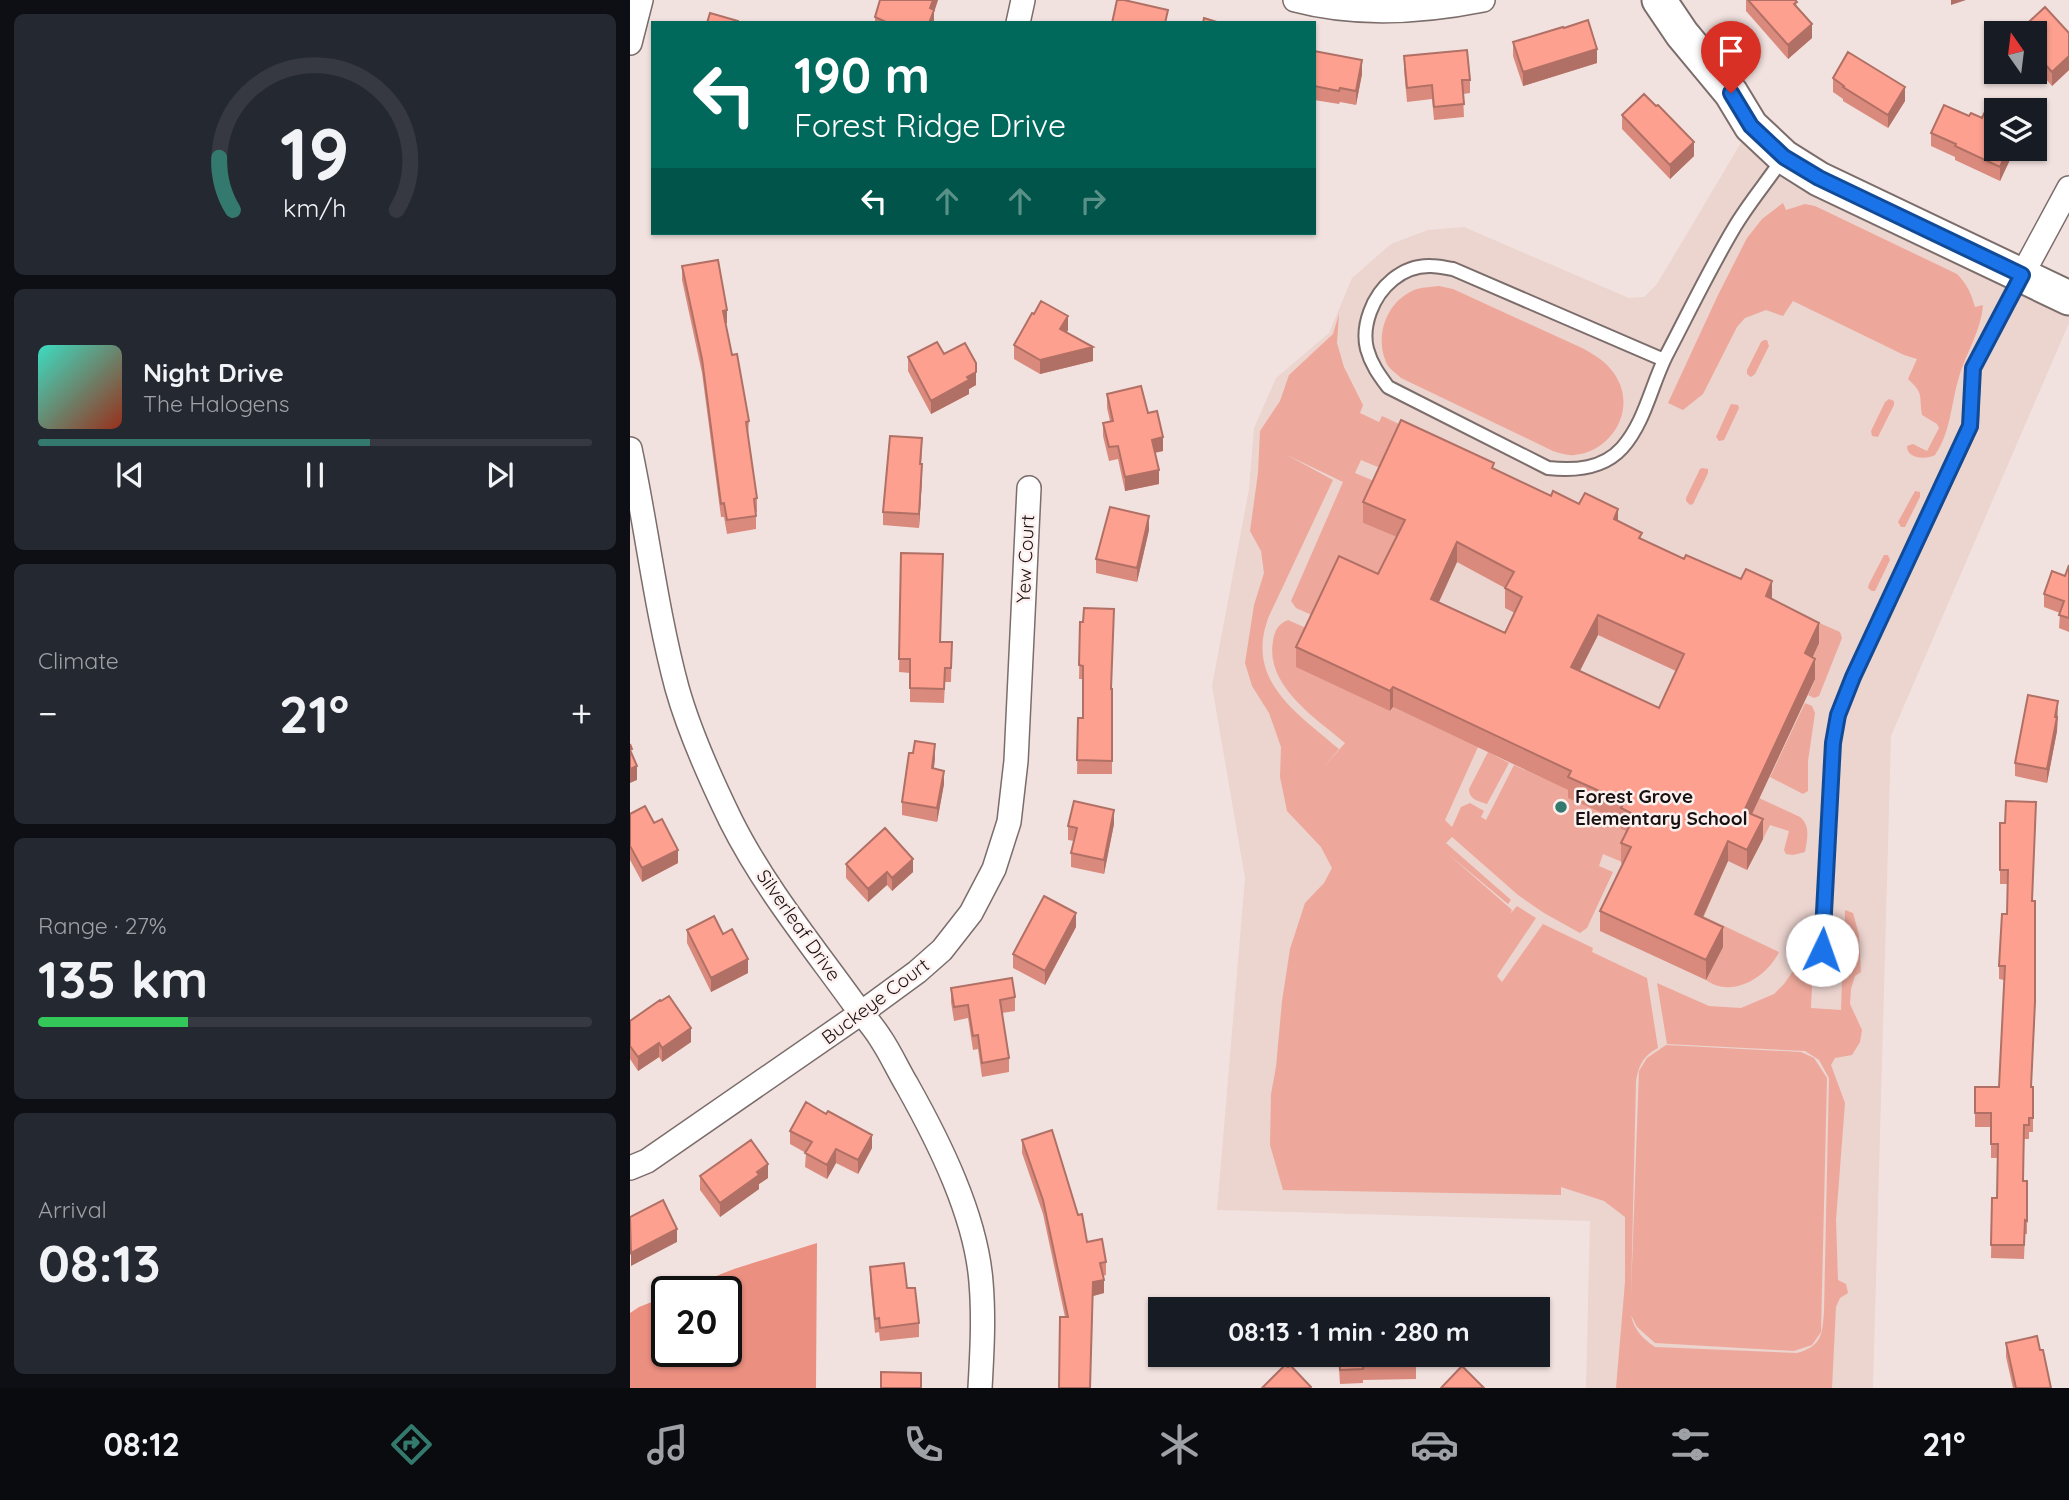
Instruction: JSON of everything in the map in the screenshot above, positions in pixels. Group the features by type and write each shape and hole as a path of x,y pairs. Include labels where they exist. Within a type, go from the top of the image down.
{"street":[{"path":"630,43 641,0"},
{"path":"1018,21 1023,0"},
{"path":"1295,0 1351,9 1408,9 1459,5 1483,0"},
{"path":"1659,0 1682,34 1731,93 1751,126 1784,157 1819,178 2069,298"},
{"path":"2022,275 2069,188"},
{"name":"Silverleaf Drive","path":"630,449 664,633 693,737 733,824 759,868 881,1038 943,1153 961,1200 974,1240 981,1280 981,1388"},
{"name":"Yew Court","path":"1022,630 1029,488"},
{"name":"Buckeye Court","path":"630,1168 647,1161 917,972 942,950 971,913 994,869 1009,821 1016,761 1022,630"}],"lane":[{"path":"1664,360 1452,269 1429,266 1410,270 1389,281 1376,297 1366,322 1366,347 1374,367 1388,387 1548,468 1568,471 1599,464 1622,448 1635,430 1664,360 1734,228 1784,157"},
{"path":"1822,950 1833,743 1838,715 1853,677 1970,426 1973,368 2022,275"}],"shaded area":[{"name":"Forest Grove Elementary School","path":"1751,126 2069,298 2069,323 1891,736 1873,1388 1586,1388 1590,1221 1217,1210 1245,878 1212,686 1249,489 1254,428 1276,378 1329,333 1352,278 1391,244 1428,230 1464,227 1629,298 1644,297 1657,284"},
{"path":"1783,203 1786,210 1805,204 1815,206 1957,274 1968,289 1975,307 1983,305 1979,324 1959,377 1948,427 1935,455 1927,458 1913,456 1907,446 1913,444 1927,451 1939,428 1922,415 1919,391 1908,379 1917,359 1793,301 1783,316 1766,310 1745,318 1737,327 1703,394 1683,410 1668,403 1747,238 1762,219"},
{"path":"1439,286 1453,289 1582,348 1607,365 1618,380 1623,405 1616,429 1608,439 1587,452 1572,455 1553,451 1401,378 1392,370 1386,362 1382,340 1383,329 1391,309 1407,294 1420,288"},
{"path":"1339,314 1337,343 1344,367 1363,405 1360,413 1379,422 1382,416 1584,511 1385,470 1361,460 1355,473 1381,484 1363,523 1405,540 1378,594 1318,618 1296,608 1291,601 1343,482 1287,455 1333,480 1269,616 1263,639 1263,659 1269,676 1291,708 1339,749 1322,769 1345,743 1295,700 1277,672 1273,641 1279,626 1288,620 1313,631 1391,711 1393,707 1478,747 1445,820 1452,827 1461,807 1470,803 1484,811 1481,817 1486,820 1514,765 1571,791 1569,798 1624,822 1635,835 1622,862 1603,854 1599,866 1613,872 1587,928 1580,933 1518,895 1452,837 1446,843 1511,900 1508,904 1447,853 1512,910 1510,914 1517,906 1536,918 1497,976 1502,982 1543,924 1593,948 1592,952 1647,978 1658,1048 1642,1062 1639,1070 1636,1081 1631,1295 1639,1071 1647,1058 1666,1045 1801,1052 1814,1058 1827,1078 1821,1331 1824,1312 1829,1078 1819,1060 1805,1051 1667,1044 1657,983 1709,1006 1741,1008 1774,994 1800,961 1804,961 1811,977 1811,1008 1841,1010 1842,979 1843,975 1847,975 1847,964 1844,963 1845,910 1853,913 1859,935 1861,972 1855,976 1850,1004 1862,1030 1860,1042 1852,1055 1835,1058 1831,1065 1845,1103 1836,1220 1838,1280 1846,1284 1848,1293 1840,1298 1836,1307 1832,1388 1616,1388 1625,1282 1625,1217 1604,1201 1561,1187 1561,1195 1283,1190 1270,1145 1271,1094 1282,1001 1290,949 1305,903 1324,883 1332,868 1321,847 1287,811 1280,777 1281,747 1269,713 1252,686 1245,663 1254,605 1264,573 1261,551 1250,531 1258,473 1260,431 1280,401 1289,375 1333,334","holes":["1631,1315 1637,1327 1655,1343 1794,1351 1812,1345 1820,1333 1811,1347 1797,1353 1655,1347 1639,1333"]},
{"path":"1764,340 1767,340 1769,346 1751,377 1747,370"},
{"path":"1889,399 1894,401 1894,405 1878,437 1872,436 1871,431"},
{"path":"1731,404 1738,405 1739,408 1724,440 1719,441 1716,437"},
{"path":"1702,468 1708,469 1708,473 1693,504 1690,505 1686,498"},
{"path":"1915,491 1920,492 1920,497 1905,527 1901,527 1898,522"},
{"path":"1884,555 1888,555 1890,560 1875,591 1872,591 1868,588 1869,584"},
{"path":"1772,602 1840,632 1842,638 1819,696 1814,698 1808,695 1815,680"},
{"path":"1805,703 1812,706 1815,713 1808,761 1808,791 1803,794 1770,777"},
{"path":"1488,752 1509,763 1487,804 1473,798 1469,789"},
{"path":"1759,798 1800,817 1806,824 1805,852 1786,854 1784,850 1789,831 1770,825 1763,839 1744,831"},
{"path":"1625,887 1703,916 1779,952 1766,970 1748,982 1727,987 1716,985 1706,980 1722,948"},
{"path":"817,1243 816,1388 630,1388 630,1313 651,1302 651,1367 742,1367 742,1276 716,1276"}],"building":[{"path":"880,0 933,0 930,8 934,10 930,21 884,21 875,17"},
{"path":"1117,0 1168,10 1165,21 1112,21"},
{"path":"1748,0 1795,0 1797,2 1794,4 1812,24 1788,45"},
{"path":"2045,7 2069,33 2069,56 2052,72 2048,68 2048,21 2030,21"},
{"path":"710,13 738,21 708,21"},
{"path":"1588,20 1597,49 1523,72 1513,42"},
{"path":"1467,50 1470,80 1462,80 1464,104 1434,107 1432,85 1407,88 1404,56"},
{"path":"1316,51 1362,60 1356,91 1340,88 1339,91 1316,86"},
{"path":"1848,52 1905,87 1888,115 1833,78"},
{"path":"1644,94 1694,142 1670,165 1622,115"},
{"path":"1944,105 1969,116 1971,113 1982,118 1984,114 1984,160 1931,133"},
{"path":"1987,161 2003,161 2000,167"},
{"path":"718,260 727,310 723,311 732,355 737,354 749,421 746,422 757,498 754,499 756,516 727,520 724,503 721,504 702,359 682,266"},
{"path":"1041,301 1068,316 1060,329 1093,347 1040,360 1014,345"},
{"path":"937,342 944,354 965,343 976,363 976,372 967,377 969,380 931,401 908,357"},
{"path":"1141,386 1148,413 1157,411 1163,437 1152,440 1159,470 1125,477 1118,446 1109,447 1103,423 1113,421 1107,394"},
{"path":"1401,420 1494,463 1492,468 1551,496 1553,491 1579,504 1585,493 1618,509 1614,519 1642,533 1639,538 1684,559 1686,555 1741,579 1746,569 1772,581 1766,596 1819,623 1805,653 1815,659 1744,811 1763,819 1747,850 1728,841 1695,914 1723,927 1706,960 1600,911 1631,847 1621,843 1635,815 1621,808 1624,802 1568,777 1571,771 1393,687 1390,691 1296,647 1339,556 1378,574 1405,520 1363,502","holes":["1457,542 1514,572 1505,588 1522,597 1505,633 1431,599","1598,615 1684,654 1659,708 1571,667"]},
{"path":"890,436 922,438 919,514 883,512"},
{"path":"1110,507 1149,516 1137,568 1096,559"},
{"path":"901,553 943,554 940,642 952,642 951,668 945,668 944,689 910,688 910,659 899,659"},
{"path":"2069,565 2069,618 2059,615 2064,601 2044,594 2052,571 2065,576"},
{"path":"1084,608 1114,609 1112,761 1077,760 1078,718 1083,718 1083,666 1079,665 1080,622 1083,622"},
{"path":"2028,695 2058,701 2047,769 2015,763"},
{"path":"915,741 935,744 932,768 944,771 937,808 902,802 909,753 913,753"},
{"path":"630,750 637,766 630,769"},
{"path":"1074,801 1114,810 1104,860 1071,853 1077,828 1068,826"},
{"path":"2006,801 2036,802 2032,901 2035,901 2035,1002 2031,1087 2033,1118 2029,1118 2029,1125 2024,1125 2023,1181 2027,1181 2027,1221 2025,1220 2024,1245 1991,1245 1992,1198 1997,1198 1998,1144 1991,1144 1991,1113 1975,1113 1975,1087 1999,1087 2005,966 1999,966 2002,914 2007,914 2008,870 2000,870 2000,823 2005,823"},
{"path":"645,806 654,823 662,819 678,850 642,868 630,846 630,814"},
{"path":"885,828 913,859 892,878 887,872 868,889 846,864"},
{"path":"1044,896 1076,913 1045,971 1013,954"},
{"path":"714,916 723,934 732,929 748,959 711,978 687,930"},
{"path":"1012,978 1015,997 1000,1000 1009,1058 982,1063 978,1035 973,1036 968,1005 954,1007 951,988"},
{"path":"669,996 691,1028 662,1048 659,1043 638,1057 630,1046 630,1021"},
{"path":"806,1102 872,1135 858,1160 836,1149 827,1165 805,1153 812,1142 790,1131"},
{"path":"1052,1130 1078,1215 1082,1214 1087,1242 1102,1239 1106,1262 1100,1263 1104,1280 1093,1282 1090,1388 1059,1388 1060,1317 1068,1317 1043,1200 1022,1140"},
{"path":"751,1140 768,1164 757,1172 759,1175 720,1203 700,1176"},
{"path":"663,1200 677,1229 631,1253 630,1217"},
{"path":"904,1263 907,1288 915,1288 919,1323 880,1328 879,1318 875,1319 870,1267"},
{"path":"2037,1336 2040,1350 2043,1350 2051,1388 2016,1388 2006,1343"},
{"path":"1283,1367 1292,1367 1311,1387 1310,1388 1262,1388"},
{"path":"1340,1367 1363,1367 1363,1369 1340,1370"},
{"path":"1463,1367 1484,1388 1441,1388"},
{"path":"881,1372 921,1373 921,1388 881,1388"}],"place":[{"name":"Forest Grove Elementary School","path":"1561,807"}],"route":[{"path":"1731,93 1751,126 1784,157 1819,178 2022,275 1973,368 1970,426 1853,677 1838,715 1833,743 1822,950"}]}
